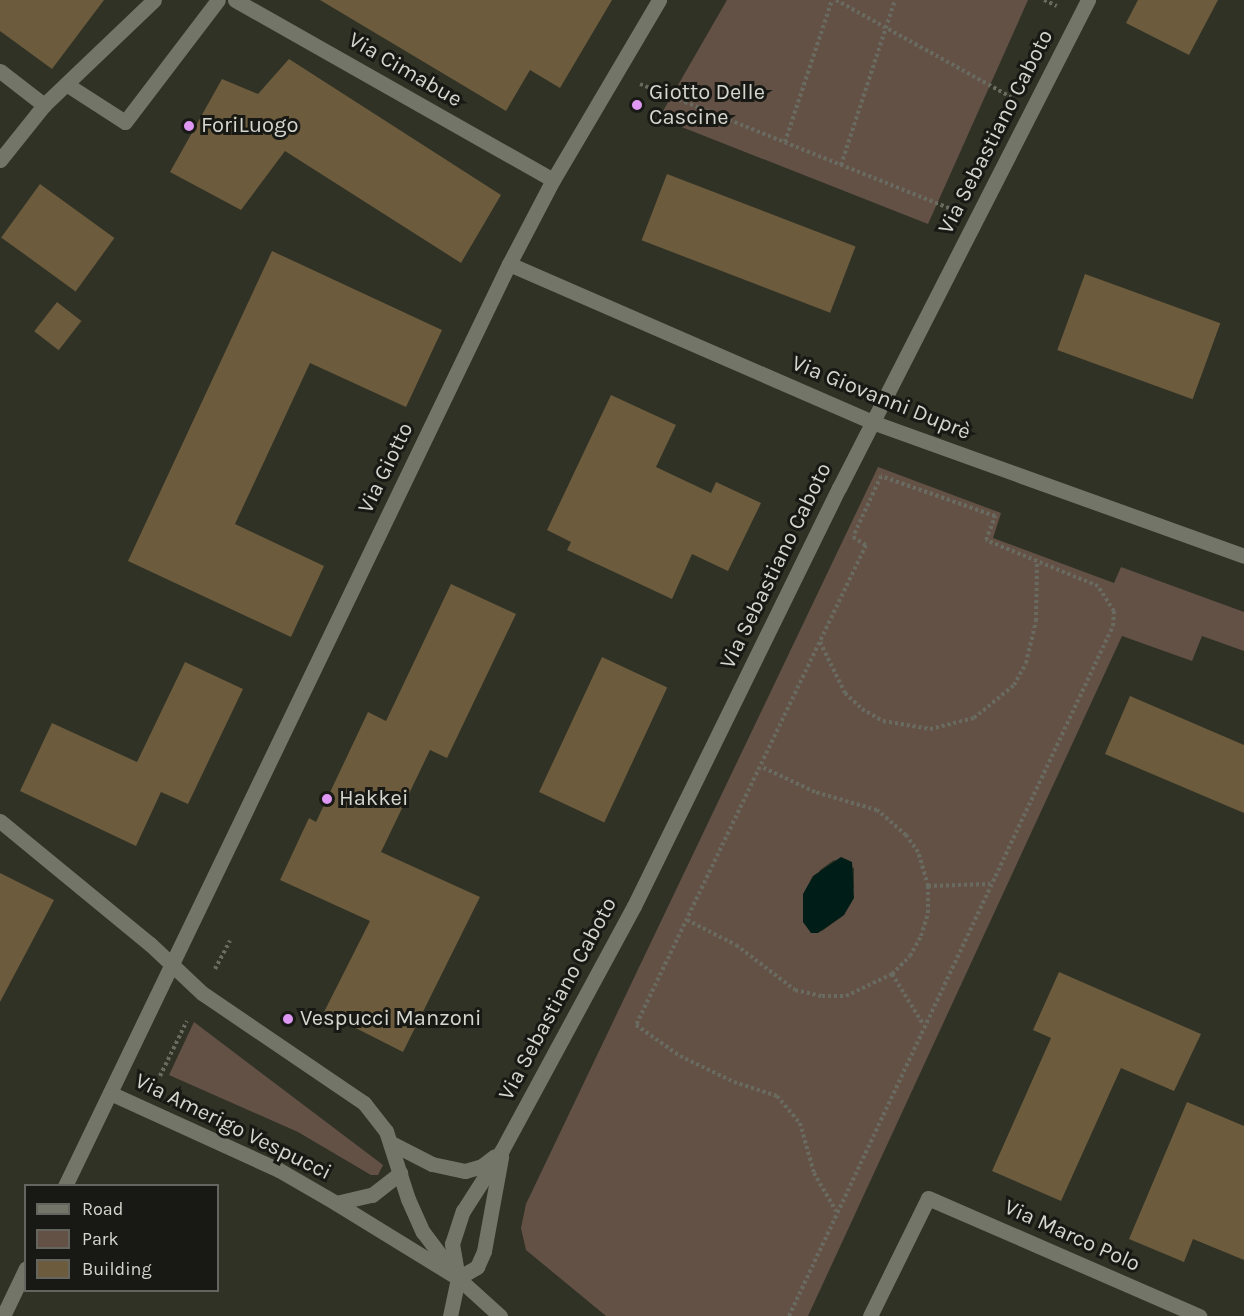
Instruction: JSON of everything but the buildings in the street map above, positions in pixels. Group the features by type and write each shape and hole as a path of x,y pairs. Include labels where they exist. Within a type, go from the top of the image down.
{"street":[{"path":"0,160 44,105 153,0"},
{"path":"66,84 124,122 218,0"},
{"name":"Via Cimabue","path":"235,0 553,180"},
{"name":"Via Giotto","path":"65,1184 509,264 553,180 659,0"},
{"name":"Via Sebastiano Caboto","path":"502,1150 484,1251 477,1267 458,1278 452,1250 458,1225 469,1199 502,1150 634,906 872,422 1088,0"},
{"path":"0,71 44,105"},
{"name":"Via Giovanni Duprè","path":"509,264 872,422 1244,556"},
{"name":"Via Amerigo Vespucci","path":"0,821 202,993 364,1102 391,1143 423,1232 458,1278"},
{"name":"Via Amerigo Vespucci","path":"110,1093 279,1170 458,1278 500,1316"},
{"name":"Via Sebastiano Caboto","path":"391,1143 432,1164 465,1171 482,1166 502,1150"},
{"name":"Via Amerigo Vespucci","path":"336,1203 372,1195 400,1173"},
{"name":"Via Marco Polo","path":"870,1316 928,1198 1199,1316"},
{"path":"3,1316 24,1272"},
{"path":"450,1316 458,1278"}],"path":[{"path":"785,142 834,0 1033,109"},
{"path":"841,165 895,0"},
{"path":"615,74 976,220"},
{"path":"789,1316 923,1024 1113,626 1114,611 1109,597 1098,586 986,540 995,516 881,476 853,537 866,545 762,767 636,1025 680,1056 734,1082 777,1096 791,1109 800,1123 814,1173 836,1211"},
{"path":"820,642 844,693 862,710 884,721 930,729 974,718 1014,685 1026,663 1036,621 1037,562"},
{"path":"687,920 736,945 795,990 846,996 892,974 910,956 921,936 927,913 928,886 918,852 893,821 856,802 815,792 762,767"},
{"path":"928,886 990,884"},
{"path":"215,969 230,941"},
{"path":"892,974 923,1024"},
{"path":"160,1076 187,1021"}],"green space":[{"path":"727,0 1028,0 928,224 659,118"},
{"path":"878,467 1001,513 993,538 1114,583 1121,567 1244,612 1244,651 1202,636 1192,661 1122,636 808,1316 606,1316 526,1250 521,1228 526,1204","holes":["834,860 854,868 854,887 844,915 822,931 803,922 820,870"]},
{"path":"194,1022 383,1165 378,1175 371,1175 298,1132 169,1075"}],"water":[{"path":"841,857 852,862 854,898 844,915 818,933 811,933 803,922 803,894 813,876"}],"place":[{"name":"Giotto Delle Cascine","path":"637,105"},
{"name":"ForiLuogo","path":"189,126"},
{"name":"Hakkei","path":"327,799"},
{"name":"Vespucci Manzoni","path":"288,1019"}]}
